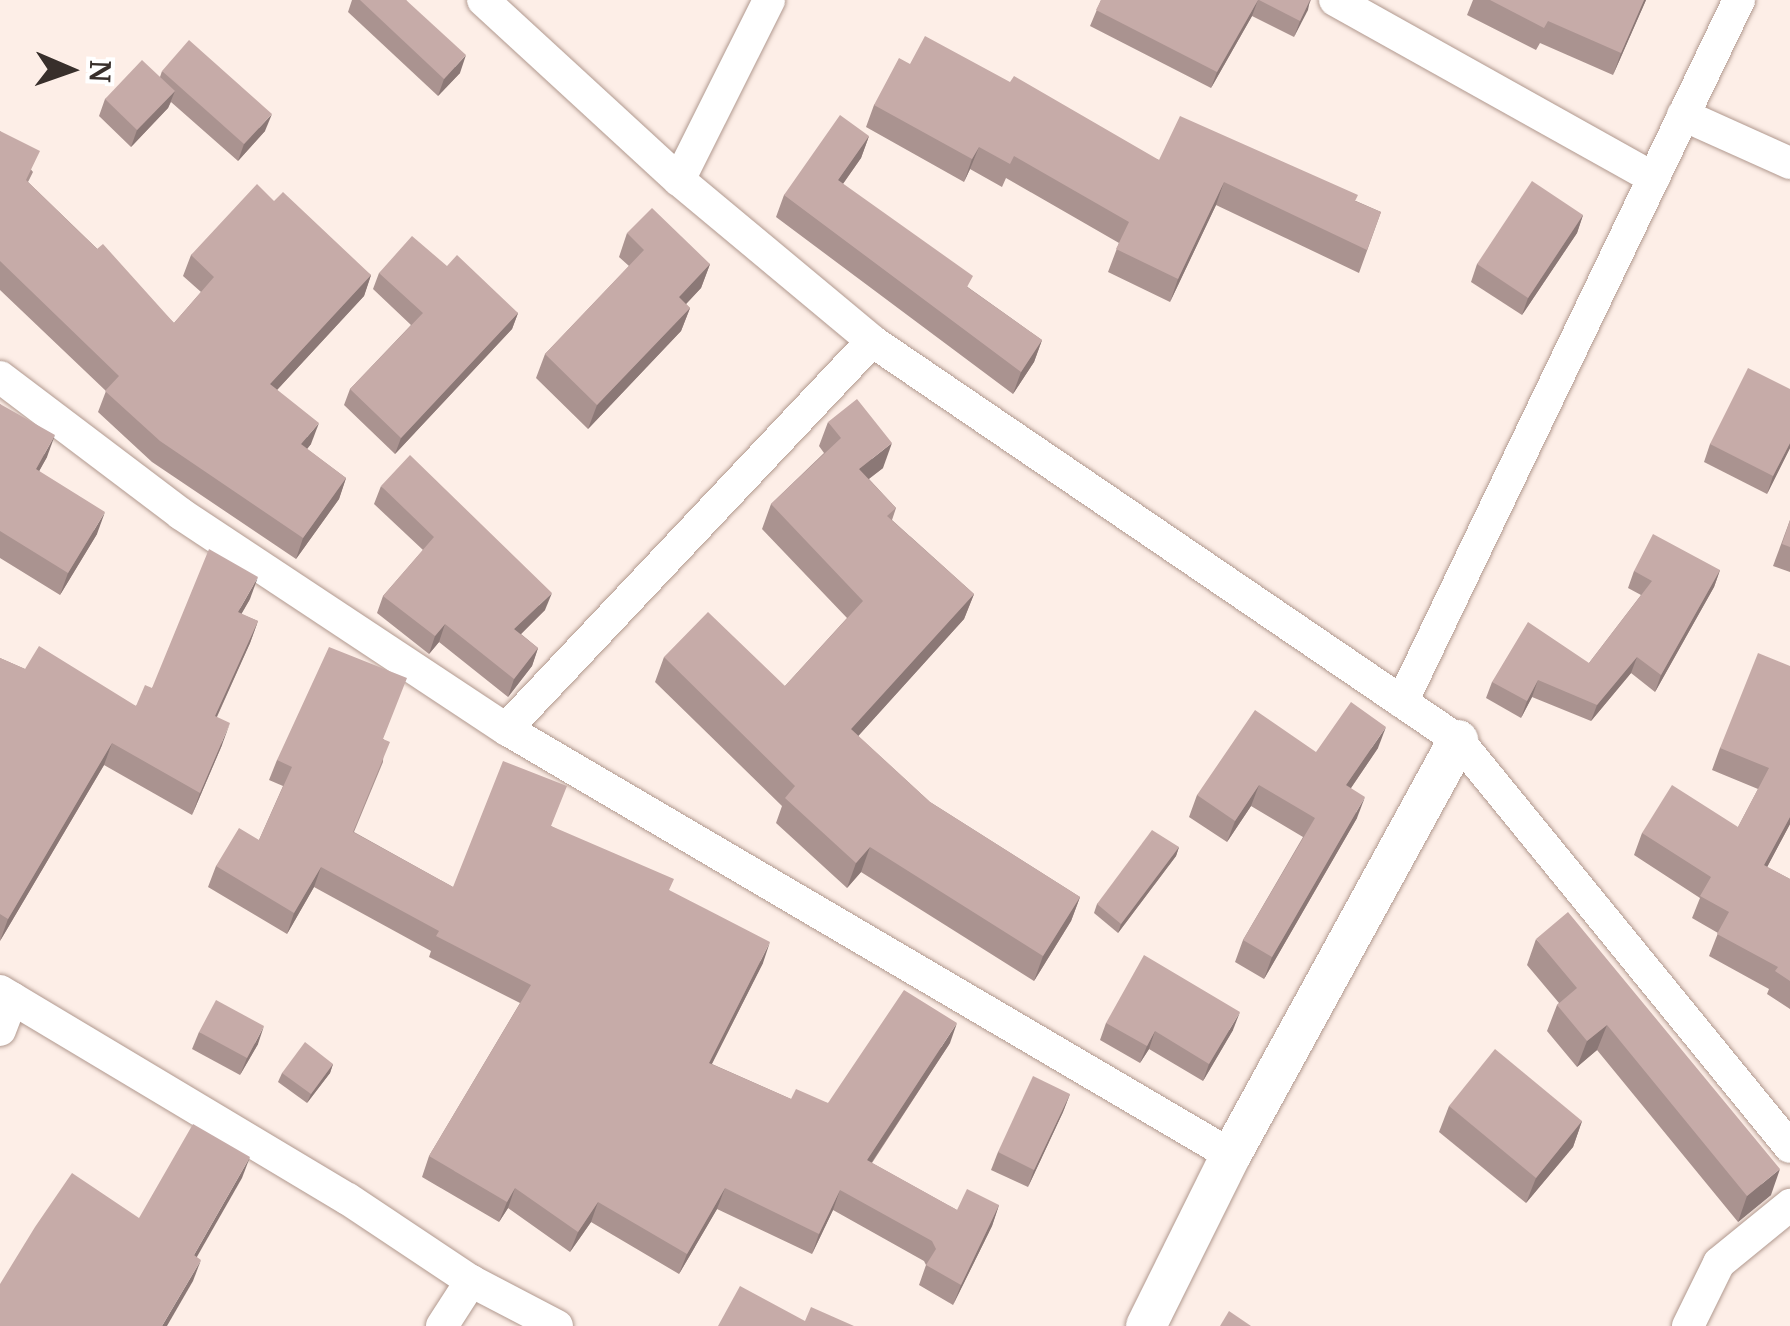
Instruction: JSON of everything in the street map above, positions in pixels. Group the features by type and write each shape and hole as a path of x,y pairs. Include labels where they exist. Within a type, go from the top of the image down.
{"street":[{"path":"484,0 679,180 872,341 1458,740 1785,1124"},
{"path":"679,180 769,0"},
{"path":"1335,0 1654,178"},
{"path":"1402,702 1740,0"},
{"path":"1683,115 1790,163"},
{"path":"506,729 872,341"},
{"path":"0,377 181,514 506,729 1231,1156"},
{"path":"1146,1326 1231,1156 1458,740"},
{"path":"0,1030 6,994 348,1198 471,1281 557,1326"},
{"path":"1688,1326 1719,1263 1790,1206"},
{"path":"442,1326 471,1281"}],"building":[{"path":"360,0 406,0 466,55 444,79"},
{"path":"1101,0 1258,0 1217,72 1096,10"},
{"path":"1259,0 1310,0 1300,21"},
{"path":"1490,0 1644,0 1621,53 1548,21 1544,28"},
{"path":"925,36 1010,82 1014,76 1159,160 1180,116 1358,195 1355,201 1381,212 1367,250 1224,182 1178,279 1116,249 1129,222 1014,156 1010,164 979,147 972,159 874,105 899,58 910,64"},
{"path":"189,40 272,114 244,144 162,71"},
{"path":"142,60 175,91 137,130 105,99"},
{"path":"840,115 869,136 838,180 973,276 967,287 1042,340 1021,372 784,195"},
{"path":"0,131 40,151 26,180 97,249 103,244 174,323 214,277 191,255 257,184 274,201 283,192 371,275 270,384 319,423 301,444 346,478 303,538 160,441 105,391 119,376 0,261"},
{"path":"1532,181 1583,215 1528,298 1477,264"},
{"path":"652,208 710,264 679,297 690,308 597,405 545,354 644,250 627,233"},
{"path":"412,236 447,266 457,255 518,313 401,438 350,389 423,313 379,273"},
{"path":"1748,368 1790,389 1790,443 1773,476 1710,444"},
{"path":"857,399 892,443 859,469 896,508 887,516 974,594 851,729 930,802 1080,897 1043,956 870,847 856,863 785,798 795,786 664,657 708,612 785,686 863,601 771,504 841,438 828,422"},
{"path":"0,404 55,435 36,469 105,512 68,573 0,531"},
{"path":"410,455 552,593 514,629 538,648 514,679 445,624 435,636 383,596 434,537 381,486"},
{"path":"1790,520 1790,547 1782,544"},
{"path":"1653,534 1720,570 1661,675 1637,657 1597,705 1538,680 1527,701 1492,682 1528,622 1589,663 1652,581 1634,571"},
{"path":"209,549 258,577 238,612 258,621 215,716 230,723 200,793 112,743 8,919 0,914 0,658 25,669 39,646 136,706 145,685 152,688"},
{"path":"329,647 407,678 383,739 390,742 353,832 453,887 503,761 567,786 551,826 674,879 669,890 770,942 709,1063 791,1099 796,1089 828,1103 904,990 957,1023 867,1160 957,1210 967,1189 999,1205 961,1285 926,1265 936,1249 932,1241 840,1190 819,1234 725,1188 687,1254 598,1202 578,1232 515,1188 507,1202 429,1156 531,985 436,936 439,931 321,867 294,913 216,866 239,828 259,840 292,767 277,760"},
{"path":"1758,653 1790,666 1790,817 1764,865 1790,879 1790,981 1775,971 1778,967 1717,934 1729,912 1700,896 1711,877 1642,833 1672,785 1738,827 1769,768 1720,748"},
{"path":"1351,702 1386,727 1346,785 1365,797 1272,957 1243,940 1315,818 1259,785 1235,821 1197,795 1255,710 1316,752"},
{"path":"1152,830 1179,847 1121,924 1097,904"},
{"path":"1568,912 1780,1169 1747,1196 1607,1025 1587,1041 1557,1005 1577,988 1536,939"},
{"path":"1144,955 1240,1012 1209,1064 1155,1031 1147,1046 1106,1023"},
{"path":"216,1000 264,1026 247,1058 199,1032"},
{"path":"305,1042 333,1064 311,1094 282,1073"},
{"path":"1495,1049 1582,1121 1536,1178 1449,1106"},
{"path":"1033,1076 1070,1094 1034,1170 998,1152"},
{"path":"193,1124 250,1157 194,1255 201,1260 162,1326 0,1326 0,1284 72,1173 139,1218"},
{"path":"740,1286 805,1321 811,1307 854,1326 718,1326"},
{"path":"1229,1311 1251,1326 1220,1326"}]}
